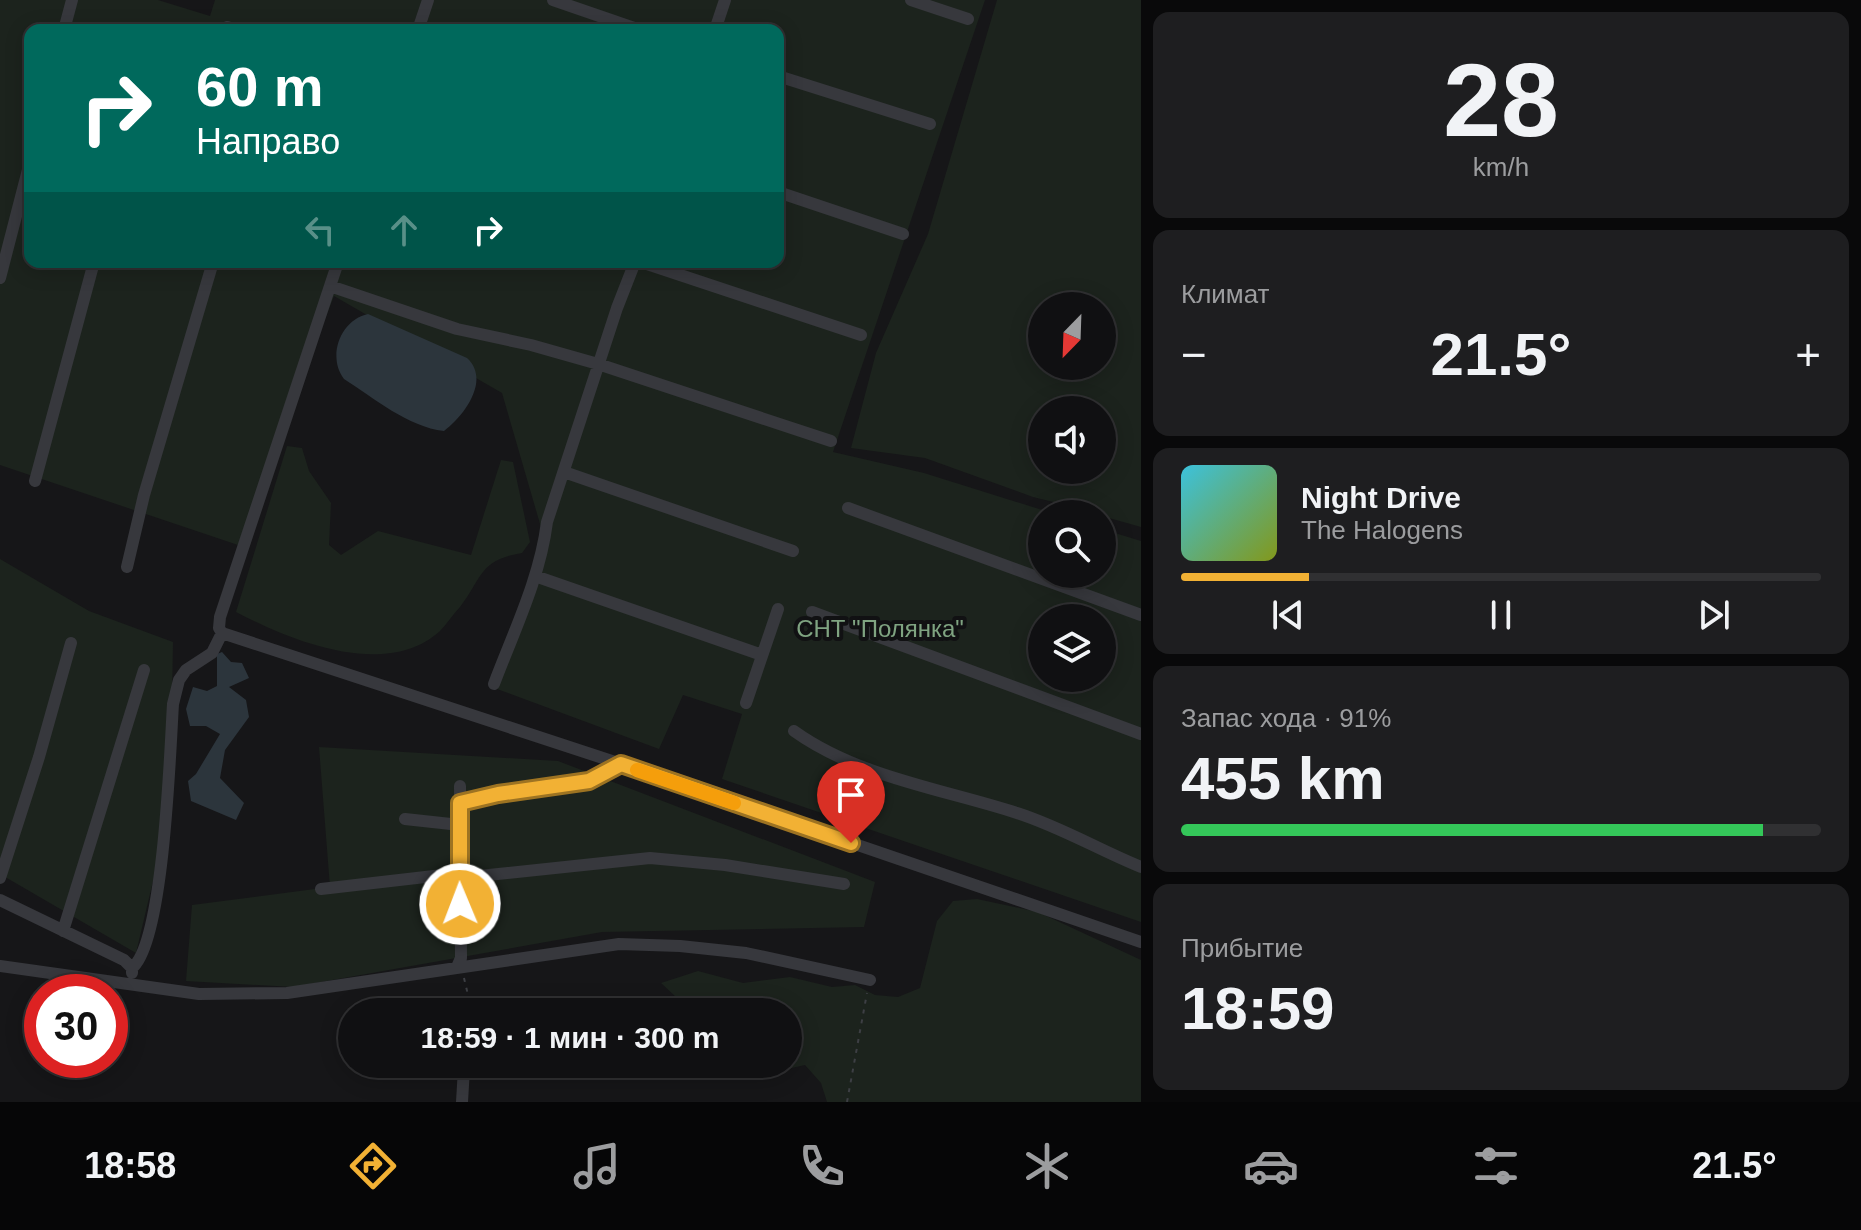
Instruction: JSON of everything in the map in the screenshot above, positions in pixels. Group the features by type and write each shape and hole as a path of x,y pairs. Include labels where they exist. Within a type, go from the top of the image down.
{"street":[{"path":"66,24 72,0"},
{"path":"420,24 428,0"},
{"path":"553,0 623,24"},
{"path":"717,24 725,0"},
{"path":"911,0 968,19"},
{"path":"784,78 930,124"},
{"path":"0,278 24,185"},
{"path":"784,194 903,234"},
{"path":"35,481 92,268"},
{"path":"127,567 144,495 211,268"},
{"path":"336,268 220,617 222,633 621,764 1141,942"},
{"path":"494,684 535,576 547,522 598,364 636,268"},
{"path":"656,268 861,335"},
{"path":"330,286 457,329 598,364 831,441"},
{"path":"564,472 793,551"},
{"path":"848,508 1141,615"},
{"path":"535,576 762,655"},
{"path":"746,703 778,609"},
{"path":"812,612 1141,734"},
{"path":"132,968 145,949 159,877 173,704 179,680 186,670 212,653 222,633"},
{"path":"0,878 71,643"},
{"path":"63,931 144,670"},
{"path":"794,731 816,747 850,763 1061,829 1141,867"},
{"path":"460,803 498,794 589,781 621,764"},
{"path":"459,967 460,786"},
{"path":"405,819 460,825"},
{"path":"321,889 650,858 725,865 844,884"},
{"path":"0,900 124,960 132,968 132,984"},
{"path":"0,966 199,994 250,995 287,993 619,944 746,953 870,980"},
{"path":"462,1102 463,1078"}],"path":[{"path":"459,967 468,998"},
{"path":"847,1102 870,980"}],"green space":[{"name":"СНТ \"Полянка\"","path":"0,0 158,0 210,16 215,0 985,0 833,452 924,473 1028,506 1028,588 1116,588 1116,533 1141,541 1141,922 722,779 742,714 683,695 659,749 489,686 547,548 502,393 334,296 238,545 0,465"},
{"path":"997,0 1141,0 1141,527 1116,520 1116,500 1045,500 925,458 851,448 876,353 928,234"},
{"path":"287,446 302,448 309,471 331,503 329,545 341,555 378,531 471,555 501,460 513,462 530,542 522,553 490,565 443,628 418,645 393,653 366,654 338,651 283,634 236,612"},
{"path":"0,559 89,611 173,642 170,809 136,953 0,874"},
{"path":"319,747 558,761 875,882 864,927 602,932 293,987 186,981 192,905 330,887"},
{"path":"977,899 1038,912 1141,960 1141,1102 827,1102 821,1083 805,1065 802,1066 802,998 677,998 661,983 698,971 743,983 790,977 832,987 855,985 875,995 898,997 920,988 937,921 953,901"}],"shaded area":[{"path":"368,314 467,358 474,367 476,387 472,397 444,431 404,418 344,379 337,360 339,340 350,324"},
{"path":"222,652 231,662 242,663 249,678 229,687 246,700 249,717 225,750 220,778 244,803 236,820 191,801 188,781 196,774 220,734 206,726 190,726 186,709 193,687 207,691 217,686 217,654"}],"slow traffic":[{"path":"637,770 734,803"}],"route":[{"path":"460,904 460,803 498,794 589,781 621,764 851,843"}]}
